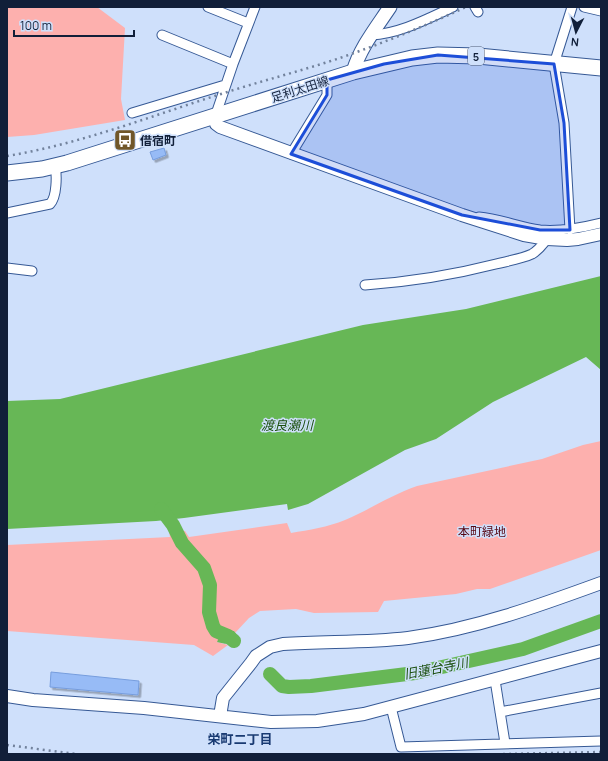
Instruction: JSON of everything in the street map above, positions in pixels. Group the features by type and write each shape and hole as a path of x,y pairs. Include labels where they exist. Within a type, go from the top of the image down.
{"main road":[{"path":"353,72 355,63 371,35 390,7"},
{"name":"足利太田線","path":"7,173 55,166 91,156 327,80 398,61 438,55 478,56 601,68"}],"street":[{"path":"208,7 248,23"},
{"path":"255,7 214,117 216,124 220,127 462,215 524,235 547,239 578,240 601,234"},
{"path":"371,35 394,31 453,7"},
{"path":"570,230 564,123 554,64 572,7"},
{"path":"584,7 601,11"},
{"path":"162,35 233,64"},
{"path":"292,154 327,95 327,80"},
{"path":"132,113 225,85"},
{"path":"7,213 50,204 53,201 56,178 55,166"},
{"path":"462,215 493,218 540,230 570,230 601,223"},
{"path":"365,285 439,276 516,259 540,249 547,239"},
{"path":"7,268 32,271"},
{"path":"220,716 221,703 228,690 256,656 270,647 283,644 372,641 407,638 444,632 478,624 533,607 601,583"},
{"path":"7,696 32,700 144,708 271,722 317,721 345,718 391,707 601,651"},
{"path":"495,680 505,743"},
{"path":"500,712 601,694"},
{"path":"391,707 402,747 601,741"}],"highlighted area":[{"path":"438,55 554,64 564,123 570,230 540,230 462,215 291,154 327,95 327,80 384,64"}],"green space":[{"path":"7,7 97,7 125,28 121,99 125,120 34,135 7,137"},
{"name":"本町緑地","path":"601,441 601,550 490,589 477,589 456,594 384,601 378,612 314,613 296,609 260,611 249,618 235,633 234,631 228,632 217,642 228,645 213,656 194,645 7,631 7,545 170,537 169,532 185,531 189,537 287,523 291,533 305,531 345,520 417,486 542,459 583,445"}],"water":[{"name":"渡良瀬川","path":"601,276 601,370 586,357 493,402 436,439 405,450 308,504 288,510 287,504 156,521 7,529 7,401 60,399 363,325 466,309"},
{"path":"222,631 234,631 238,637 229,644 217,642"}],"building":[{"path":"164,148 166,155 153,160 150,152"},
{"path":"51,672 139,681 138,695 50,687"}],"waterway":[{"name":"旧蓮台寺川","path":"161,509 173,525 182,543 204,568 210,585 209,612 213,626 216,631 228,636 234,641"},
{"name":"旧蓮台寺川","path":"270,674 282,686 289,687 311,686 415,673 523,649 601,621"}],"railway":[{"path":"7,156 34,151 88,137 236,89 340,58 404,34 466,7"},
{"path":"7,745 76,754"},
{"path":"503,754 601,752"}],"place":[{"name":"借宿町","path":"125,140"}],"district":[{"name":"栄町二丁目","path":"240,739"}]}
